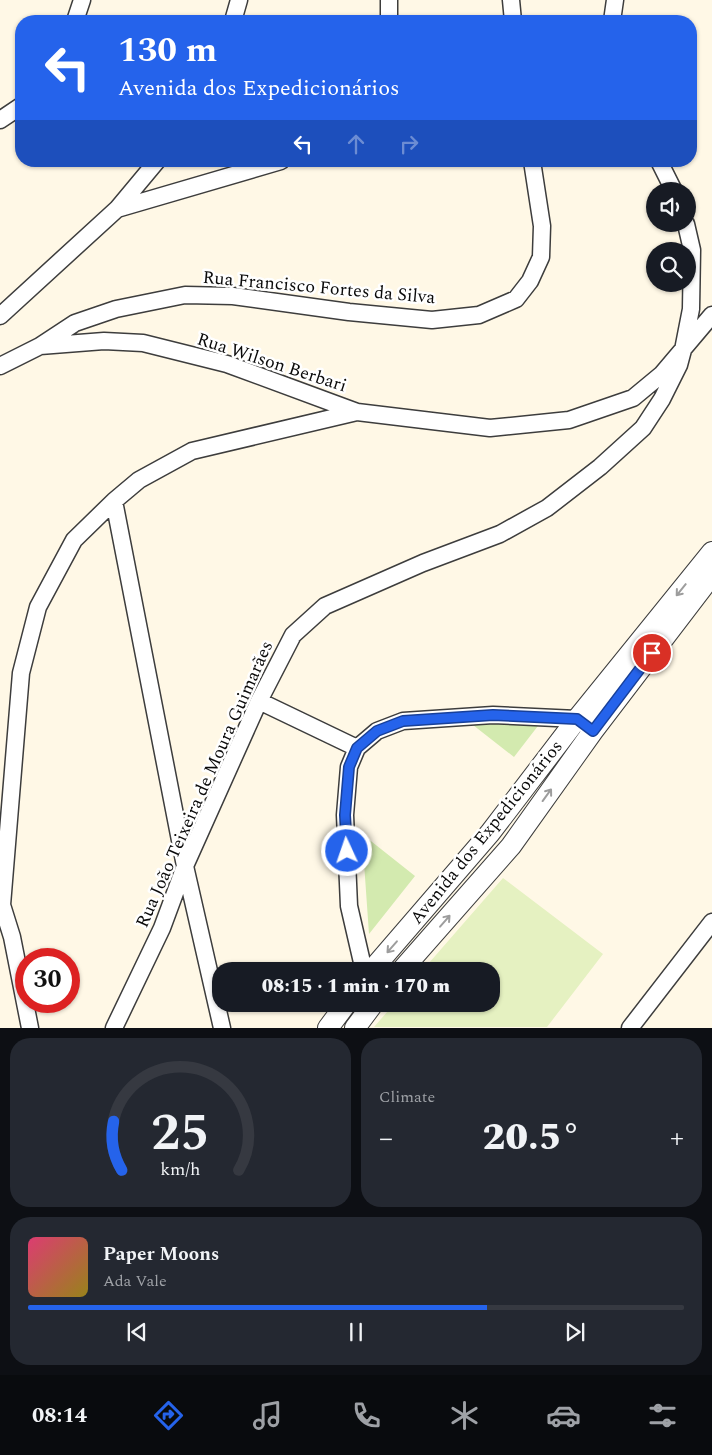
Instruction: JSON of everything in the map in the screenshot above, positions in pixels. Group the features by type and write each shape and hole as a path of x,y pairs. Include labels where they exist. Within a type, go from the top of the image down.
{"street":[{"path":"78,15 82,0"},
{"path":"234,15 238,0"},
{"path":"389,0 389,15"},
{"path":"511,0 512,15"},
{"path":"613,15 615,0"},
{"path":"0,120 15,110"},
{"path":"0,316 117,209 152,167"},
{"path":"117,209 260,167"},
{"name":"Rua Francisco Fortes da Silva","path":"40,346 75,323 116,308 185,296 233,296 349,312 432,320 479,315 516,299 530,281 541,257 542,226 533,167"},
{"path":"662,167 670,182"},
{"name":"Rua João Teixeira de Moura Guimarães","path":"114,1028 162,928 185,866 259,701 293,635 325,606 423,563 500,534 547,508 600,467 642,428 662,399 679,365 683,350 691,308 692,250 688,232"},
{"path":"30,1028 12,937 1,906 21,673 38,607 74,540 114,501 139,480 192,451 357,412 490,428 569,420 633,398 662,374 712,315"},
{"name":"Rua Wilson Berbari","path":"0,366 40,346 104,341 143,343 227,364 357,412"},
{"path":"114,501 185,866 222,1028"},
{"name":"Avenida dos Expedicionários","path":"379,962 490,833 577,719 712,552"},
{"name":"Avenida dos Expedicionários","path":"409,962 511,846 593,731 712,575"},
{"path":"259,701 357,748"},
{"path":"362,962 350,906 345,815 349,767 357,748 377,731 403,721 493,715 577,719 593,731"},
{"path":"630,1028 712,922"},
{"path":"328,1028 340,1012"},
{"path":"355,1028 368,1012"}],"green space":[{"path":"541,722 514,757 473,725"},
{"path":"362,834 415,876 369,934"},
{"path":"503,878 603,954 547,1027 374,1027 387,1012 500,1012 500,962 430,962"}],"route":[{"path":"347,851 345,815 349,767 357,748 377,731 403,721 493,715 577,719 593,731 652,653"}]}
